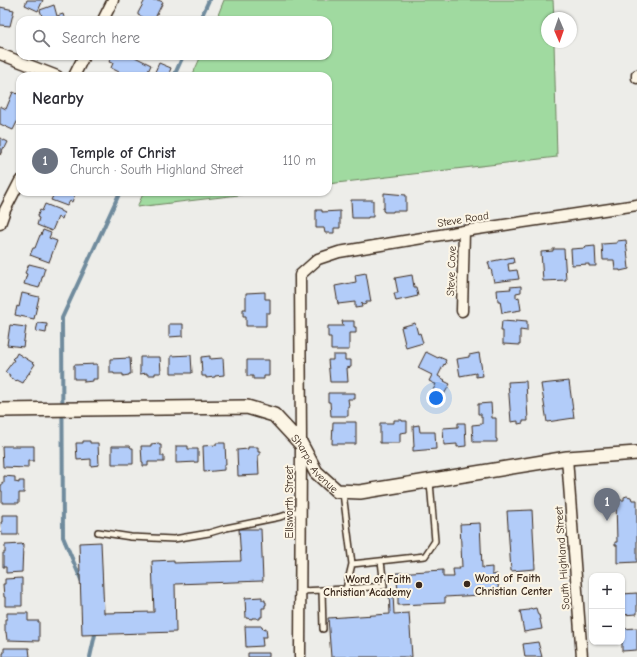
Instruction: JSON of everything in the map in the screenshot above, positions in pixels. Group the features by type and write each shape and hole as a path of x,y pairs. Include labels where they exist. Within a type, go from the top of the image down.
{"street":[{"path":"105,16 113,0"},
{"path":"0,54 47,72"},
{"path":"76,72 82,60"},
{"path":"0,224 5,210 16,189"},
{"name":"Steve Road","path":"300,275 318,259 339,252 464,231 637,205"},
{"name":"Steve Cove","path":"462,311 464,231"},
{"name":"Ellsworth Street","path":"300,275 300,657"},
{"name":"Sharpe Avenue","path":"0,410 247,407 274,415 301,444 316,472 337,491 360,492 567,458 637,453"},
{"name":"South Highland Street","path":"567,458 582,657"}],"lane":[{"path":"352,564 425,556 434,542 430,481"},
{"path":"343,491 352,564 346,589"},
{"path":"98,532 131,537 174,539 209,533 280,517 301,510"},
{"path":"300,591 384,586 381,561"},
{"path":"322,590 323,628"}],"green space":[{"path":"224,0 553,0 554,12 541,12 541,48 554,48 557,157 332,184 332,72 194,72 199,60 332,60 332,16 218,16"},
{"path":"142,196 230,196 137,207"}],"building":[{"path":"27,0 43,0 38,11 25,5"},
{"path":"145,0 158,0 163,2 156,16 140,16 138,13"},
{"path":"54,5 57,16 42,16 40,10"},
{"path":"0,7 14,10 10,26 0,25"},
{"path":"110,60 141,60 151,65 148,72 119,72 111,68 113,63 109,62"},
{"path":"159,63 171,68 170,72 155,72"},
{"path":"13,92 16,93 16,124 13,130 0,124 0,106 6,109"},
{"path":"0,138 8,142 0,155"},
{"path":"384,193 406,195 406,211 384,212"},
{"path":"53,196 74,196 72,202 70,201 67,206 51,200"},
{"path":"351,200 373,200 373,217 352,218"},
{"path":"45,204 64,213 62,219 58,217 52,231 37,225 39,218 37,217"},
{"path":"316,210 322,210 322,212 340,211 340,228 334,228 334,233 325,233 324,228 316,228"},
{"path":"43,230 51,233 49,238 57,241 49,262 30,255 33,248 35,248"},
{"path":"626,240 629,269 620,271 615,270 614,260 603,260 602,244 617,243 617,241"},
{"path":"595,246 596,266 589,266 589,264 572,265 571,249"},
{"path":"553,249 564,249 566,280 543,281 541,252 553,251"},
{"path":"513,257 514,263 508,264 509,271 517,270 519,279 494,282 488,262"},
{"path":"29,264 45,268 39,288 24,284 27,274 25,273"},
{"path":"366,273 371,302 366,302 366,304 363,305 361,303 362,307 355,308 355,302 338,304 335,286 356,282 355,275"},
{"path":"412,275 414,287 416,287 418,296 396,301 394,293 398,293 395,278"},
{"path":"521,286 521,292 516,293 516,298 519,297 521,310 502,313 500,301 498,301 497,290 511,289 510,287"},
{"path":"265,292 265,299 270,299 270,313 266,313 266,326 246,326 246,316 243,316 243,309 246,309 246,293"},
{"path":"22,293 39,297 34,319 15,315 17,306 19,307"},
{"path":"516,320 527,321 527,331 520,330 520,345 503,344 503,331 501,331 502,321 516,322"},
{"path":"342,321 354,321 356,333 349,333 349,350 331,350 331,337 328,337 328,326 343,326"},
{"path":"38,323 47,324 46,333 36,331"},
{"path":"415,323 418,334 420,333 423,343 406,348 401,327"},
{"path":"169,324 183,324 183,336 169,337"},
{"path":"10,325 26,327 23,347 7,345"},
{"path":"426,352 446,360 445,365 444,364 438,376 450,384 443,396 433,390 436,384 429,381 432,375 418,368"},
{"path":"17,353 35,364 23,383 9,377 10,375 5,372 14,360 12,359"},
{"path":"479,353 483,376 476,377 476,373 460,376 457,359 469,357 469,355"},
{"path":"191,355 192,373 171,373 171,356"},
{"path":"333,355 345,355 345,360 351,360 351,367 347,368 348,382 330,382 328,360 333,360"},
{"path":"210,356 210,359 223,358 224,375 206,378 206,376 202,376 201,357"},
{"path":"140,357 160,357 161,373 155,373 155,375 147,375 147,373 140,374"},
{"path":"130,358 131,374 123,376 123,374 110,373 110,359"},
{"path":"247,360 269,360 269,376 264,376 264,379 253,379 253,376 247,376"},
{"path":"97,364 97,379 84,382 84,379 74,379 74,365"},
{"path":"526,381 528,421 523,421 523,423 518,424 518,421 511,422 508,382"},
{"path":"569,381 574,418 547,422 541,384"},
{"path":"328,393 355,393 355,399 348,399 348,416 331,416"},
{"path":"491,403 492,418 496,418 497,442 473,442 472,425 482,424 481,414 478,414 478,404"},
{"path":"394,420 407,421 407,432 400,433 400,443 380,443 380,423 394,423"},
{"path":"333,422 356,422 356,444 332,444"},
{"path":"458,423 465,423 466,446 457,447 457,444 444,445 443,428 458,427"},
{"path":"419,425 420,432 435,432 436,449 413,451 413,426"},
{"path":"83,441 98,443 99,465 91,466 91,459 77,460 76,443 83,443"},
{"path":"159,443 159,445 161,445 161,456 164,456 164,462 148,462 148,466 143,466 141,446 151,446 151,444"},
{"path":"216,443 225,443 226,465 224,465 224,470 204,472 203,446 216,445"},
{"path":"2,446 34,446 34,461 28,461 28,468 3,467"},
{"path":"112,446 130,446 133,448 133,464 112,464"},
{"path":"176,446 188,446 188,449 198,449 198,462 176,463"},
{"path":"248,447 258,447 258,452 260,452 260,455 258,455 259,475 238,476 237,450 248,449"},
{"path":"4,476 15,477 15,482 19,483 19,481 24,481 24,493 19,493 19,503 2,503 1,485 2,482 4,483"},
{"path":"624,497 631,497 632,500 637,500 637,562 617,563 617,545 615,545 615,542 617,542 616,500 624,500"},
{"path":"532,510 535,569 511,571 507,511"},
{"path":"2,515 18,515 18,535 2,535"},
{"path":"480,523 482,568 492,567 492,575 497,574 499,594 445,597 445,603 398,605 398,594 393,594 394,614 409,613 412,657 331,657 328,618 390,614 389,590 398,590 396,573 443,570 443,577 454,577 453,569 460,569 459,567 462,567 460,524"},
{"path":"239,529 261,529 263,581 175,584 176,632 82,635 79,543 101,542 104,613 154,612 152,561 174,560 174,563 241,561"},
{"path":"22,544 22,572 6,573 6,567 3,567 3,553 5,553 5,545"},
{"path":"22,578 22,606 5,606 3,584 5,584 5,579"},
{"path":"637,593 637,614 625,615 625,594"},
{"path":"262,597 262,600 265,600 266,602 266,605 265,608 262,608 262,617 260,617 260,619 246,618 245,598"},
{"path":"531,608 536,608 542,629 524,632 520,611 529,610"},
{"path":"7,613 28,613 28,621 39,621 39,641 7,640 5,632 5,619 7,619"},
{"path":"245,626 262,626 263,629 266,628 267,637 262,637 263,646 246,647"},
{"path":"637,628 637,650 622,651 622,645 625,645 625,629"},
{"path":"538,642 542,657 525,657 523,644"},
{"path":"4,648 29,648 30,657 3,657"},
{"path":"248,653 269,653 269,657 248,657"}],"waterway":[{"path":"202,16 209,0"},
{"path":"176,72 181,60"},
{"path":"82,582 63,537 62,318 118,196"},
{"path":"90,657 96,630"}],"place":[{"name":"Temple of Christ","path":"607,521"},
{"name":"Word of Faith Christian Center","path":"467,584"},
{"name":"Word of Faith Christian Academy","path":"419,585"}]}
